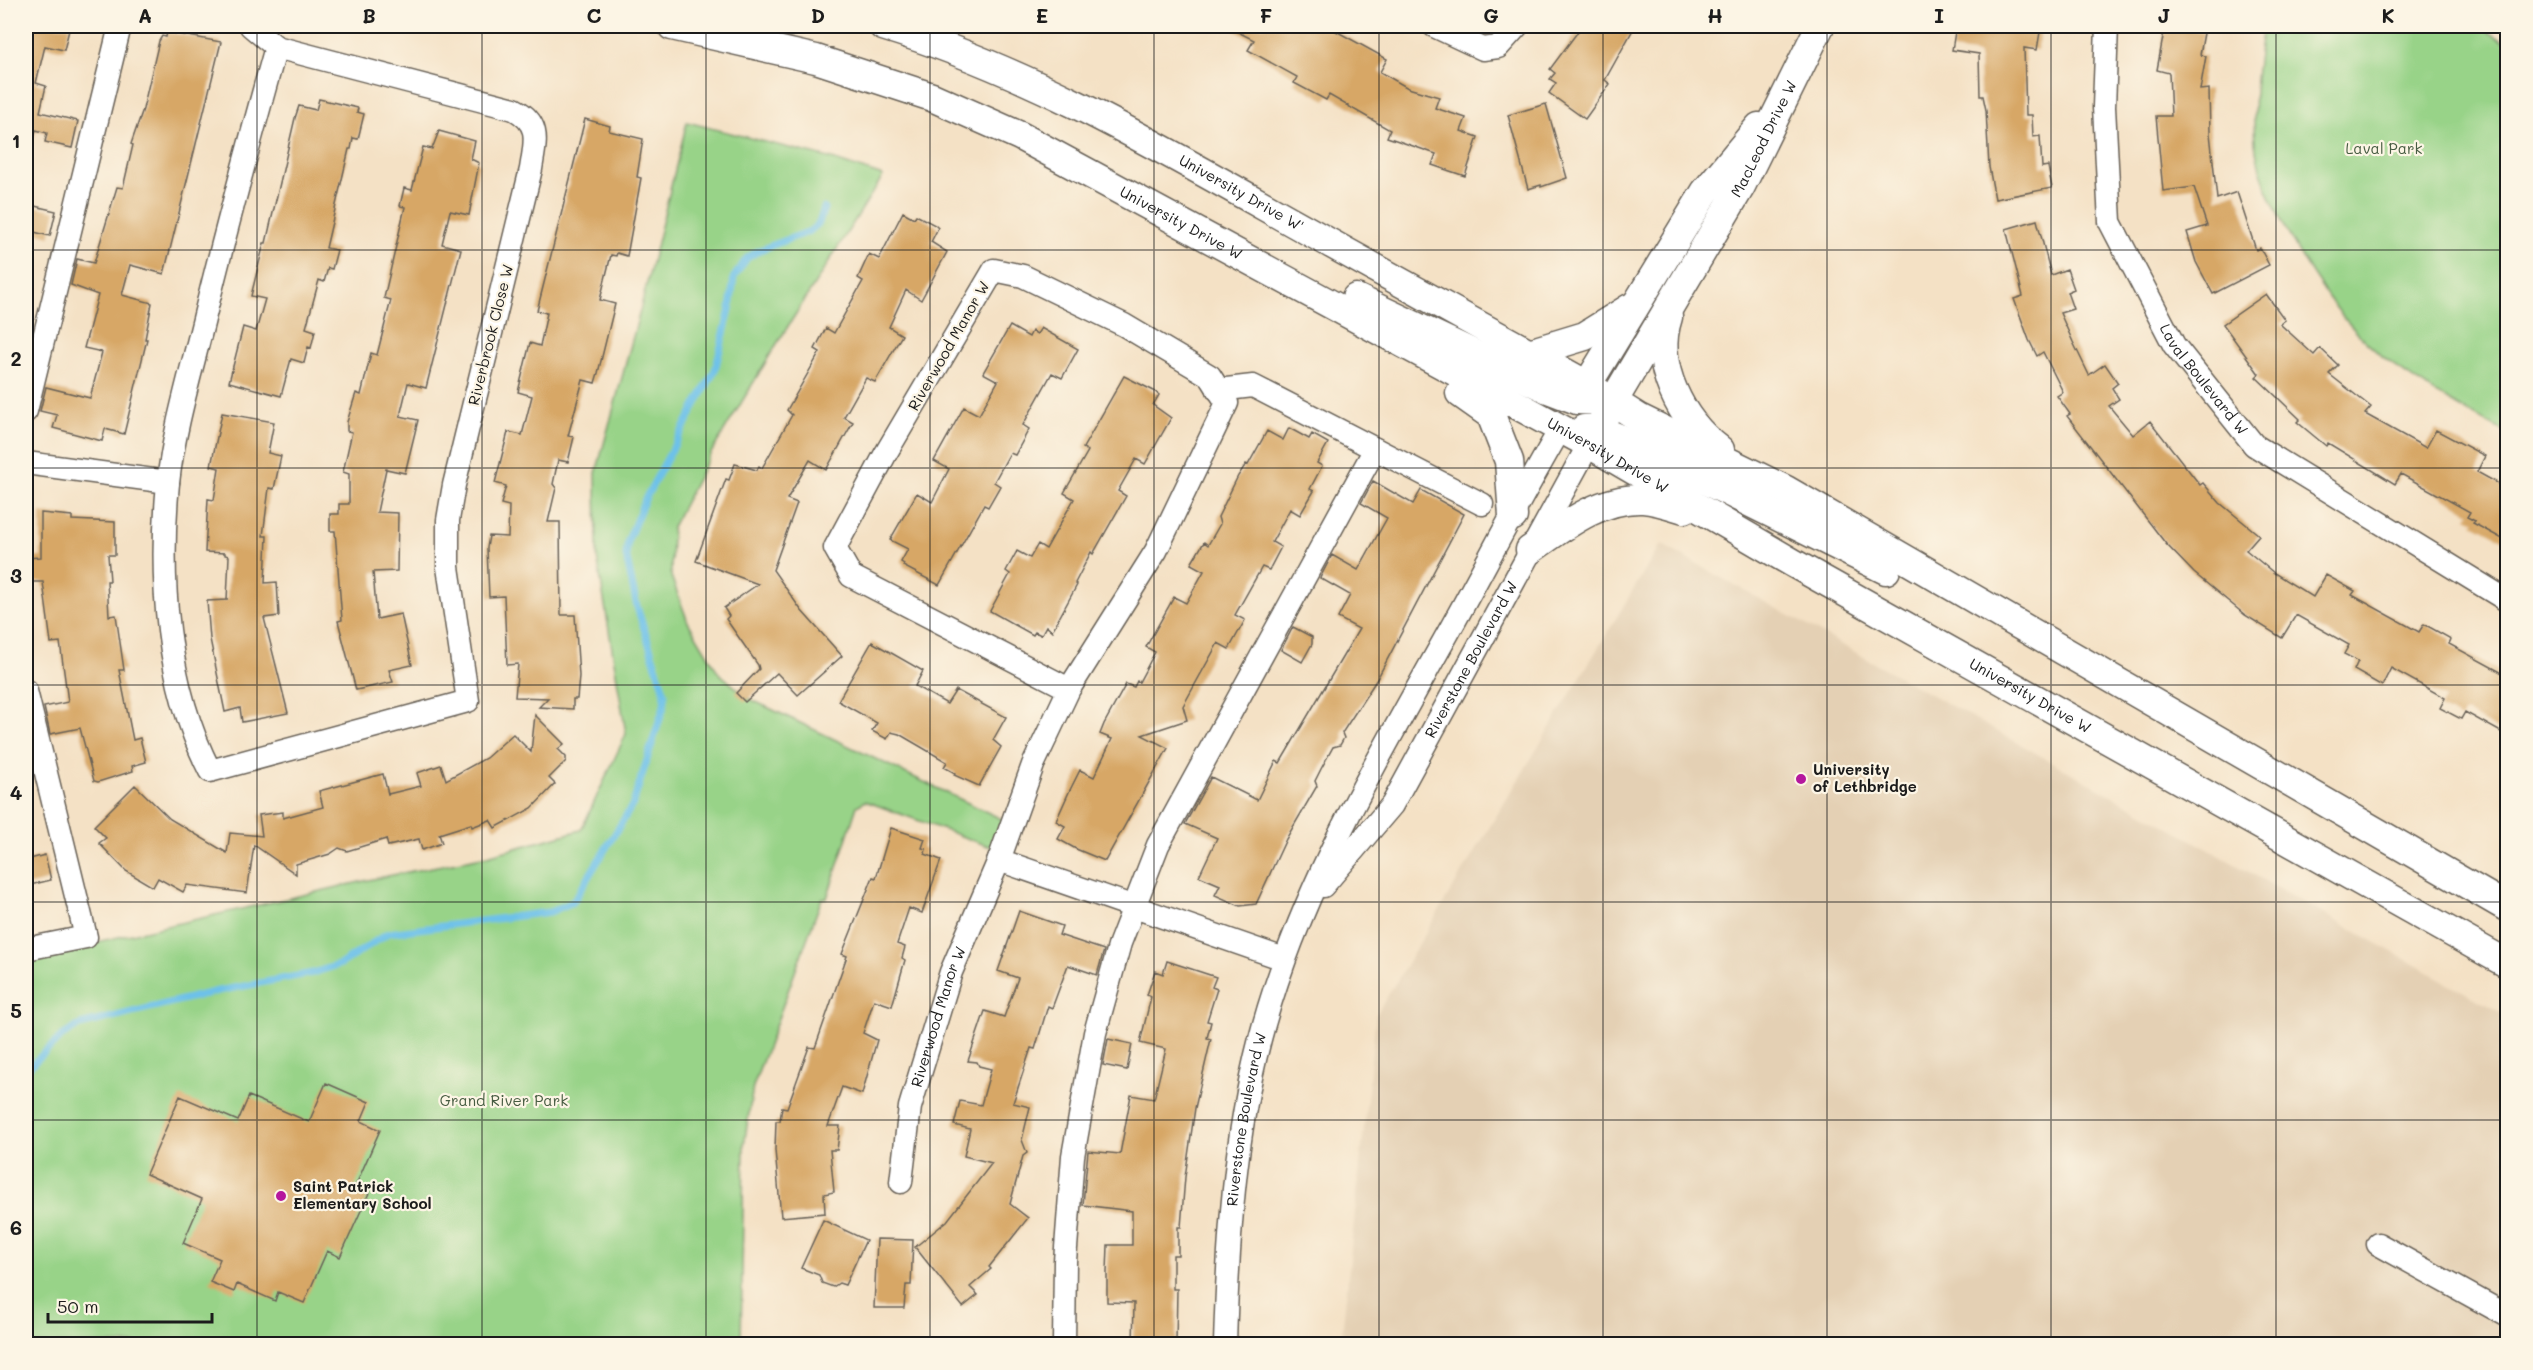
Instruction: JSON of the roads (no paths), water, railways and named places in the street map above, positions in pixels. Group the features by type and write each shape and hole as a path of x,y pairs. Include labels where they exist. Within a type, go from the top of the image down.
{"main road":[{"name":"University Drive W","path":"672,26 816,59 932,97 1020,136 1561,428 1593,436 1717,518 1904,626 2508,964"},
{"name":"University Drive W'","path":"883,26 928,39 1029,80 1125,128 1529,353 1582,393"},
{"path":"1790,91 1820,26"},
{"name":"MacLeod Drive W","path":"1613,401 1741,186 1790,91"},
{"name":"MacLeod Drive W","path":"1582,393 1705,192 1790,91"},
{"path":"1153,207 1243,240 1366,303 1548,389 1582,393 1613,401 1639,418 1746,469 2508,908"},
{"path":"1306,291 1491,415 1509,461 1513,516"},
{"path":"1675,298 1664,329 1662,349 1672,387 1697,427 1715,446 1746,469"},
{"path":"1529,353 1585,336 1635,305"},
{"name":"Riverstone Boulevard W","path":"1561,428 1582,393"},
{"name":"Riverstone Boulevard W","path":"1593,436 1613,401"},
{"path":"1593,436 1690,472 1978,615 2067,654"},
{"path":"1530,550 1573,519 1614,503 1642,499 1717,518"}],"street":[{"path":"26,411 120,26"},
{"path":"251,26 276,47"},
{"path":"1434,26 1483,50 1498,47 1517,26"},
{"name":"Laval Boulevard W","path":"2107,26 2104,107 2110,222 2174,345 2254,444 2508,601"},
{"name":"Riverbrook Close W","path":"276,47 475,98 513,109 526,116 533,124 535,146 531,169 454,485 448,520 448,567 468,701 210,771 193,738 184,709 169,625 165,555 168,482 183,405 222,245 276,47"},
{"name":"Riverwood Manor W","path":"901,1182 910,1107 951,972 999,860 1033,765 1069,689 1156,551 1227,403 1210,376 1124,325 1023,276 994,270 886,453 835,548 851,576 1069,689"},
{"path":"1218,390 1253,386 1482,504"},
{"name":"Riverstone Boulevard W","path":"1226,1344 1228,1256 1235,1169 1245,1106 1260,1038 1284,959 1341,830 1561,428"},
{"name":"Riverstone Boulevard W","path":"1308,903 1392,805 1593,436"},
{"path":"1064,1344 1065,1261 1073,1156 1095,1033 1120,944 1158,845 1375,449"},
{"path":"26,464 168,482"},
{"path":"26,691 86,937 26,949"},
{"path":"999,860 1284,959"},
{"path":"2378,1244 2508,1316"}],"waterway":[{"path":"26,1070 62,1036 80,1025 218,991 313,973 341,964 388,933 550,912 573,902 633,804 664,706 665,694 637,607 626,555 628,540 644,501 715,370 730,309 734,277 747,258 760,250 810,231 819,223 824,208"}],"place":[{"name":"University of Lethbridge","path":"1801,779"},
{"name":"Saint Patrick Elementary School","path":"281,1196"}],"park label":[{"name":"Laval Park","path":"2384,149"},
{"name":"Grand River Park","path":"504,1101"}]}
